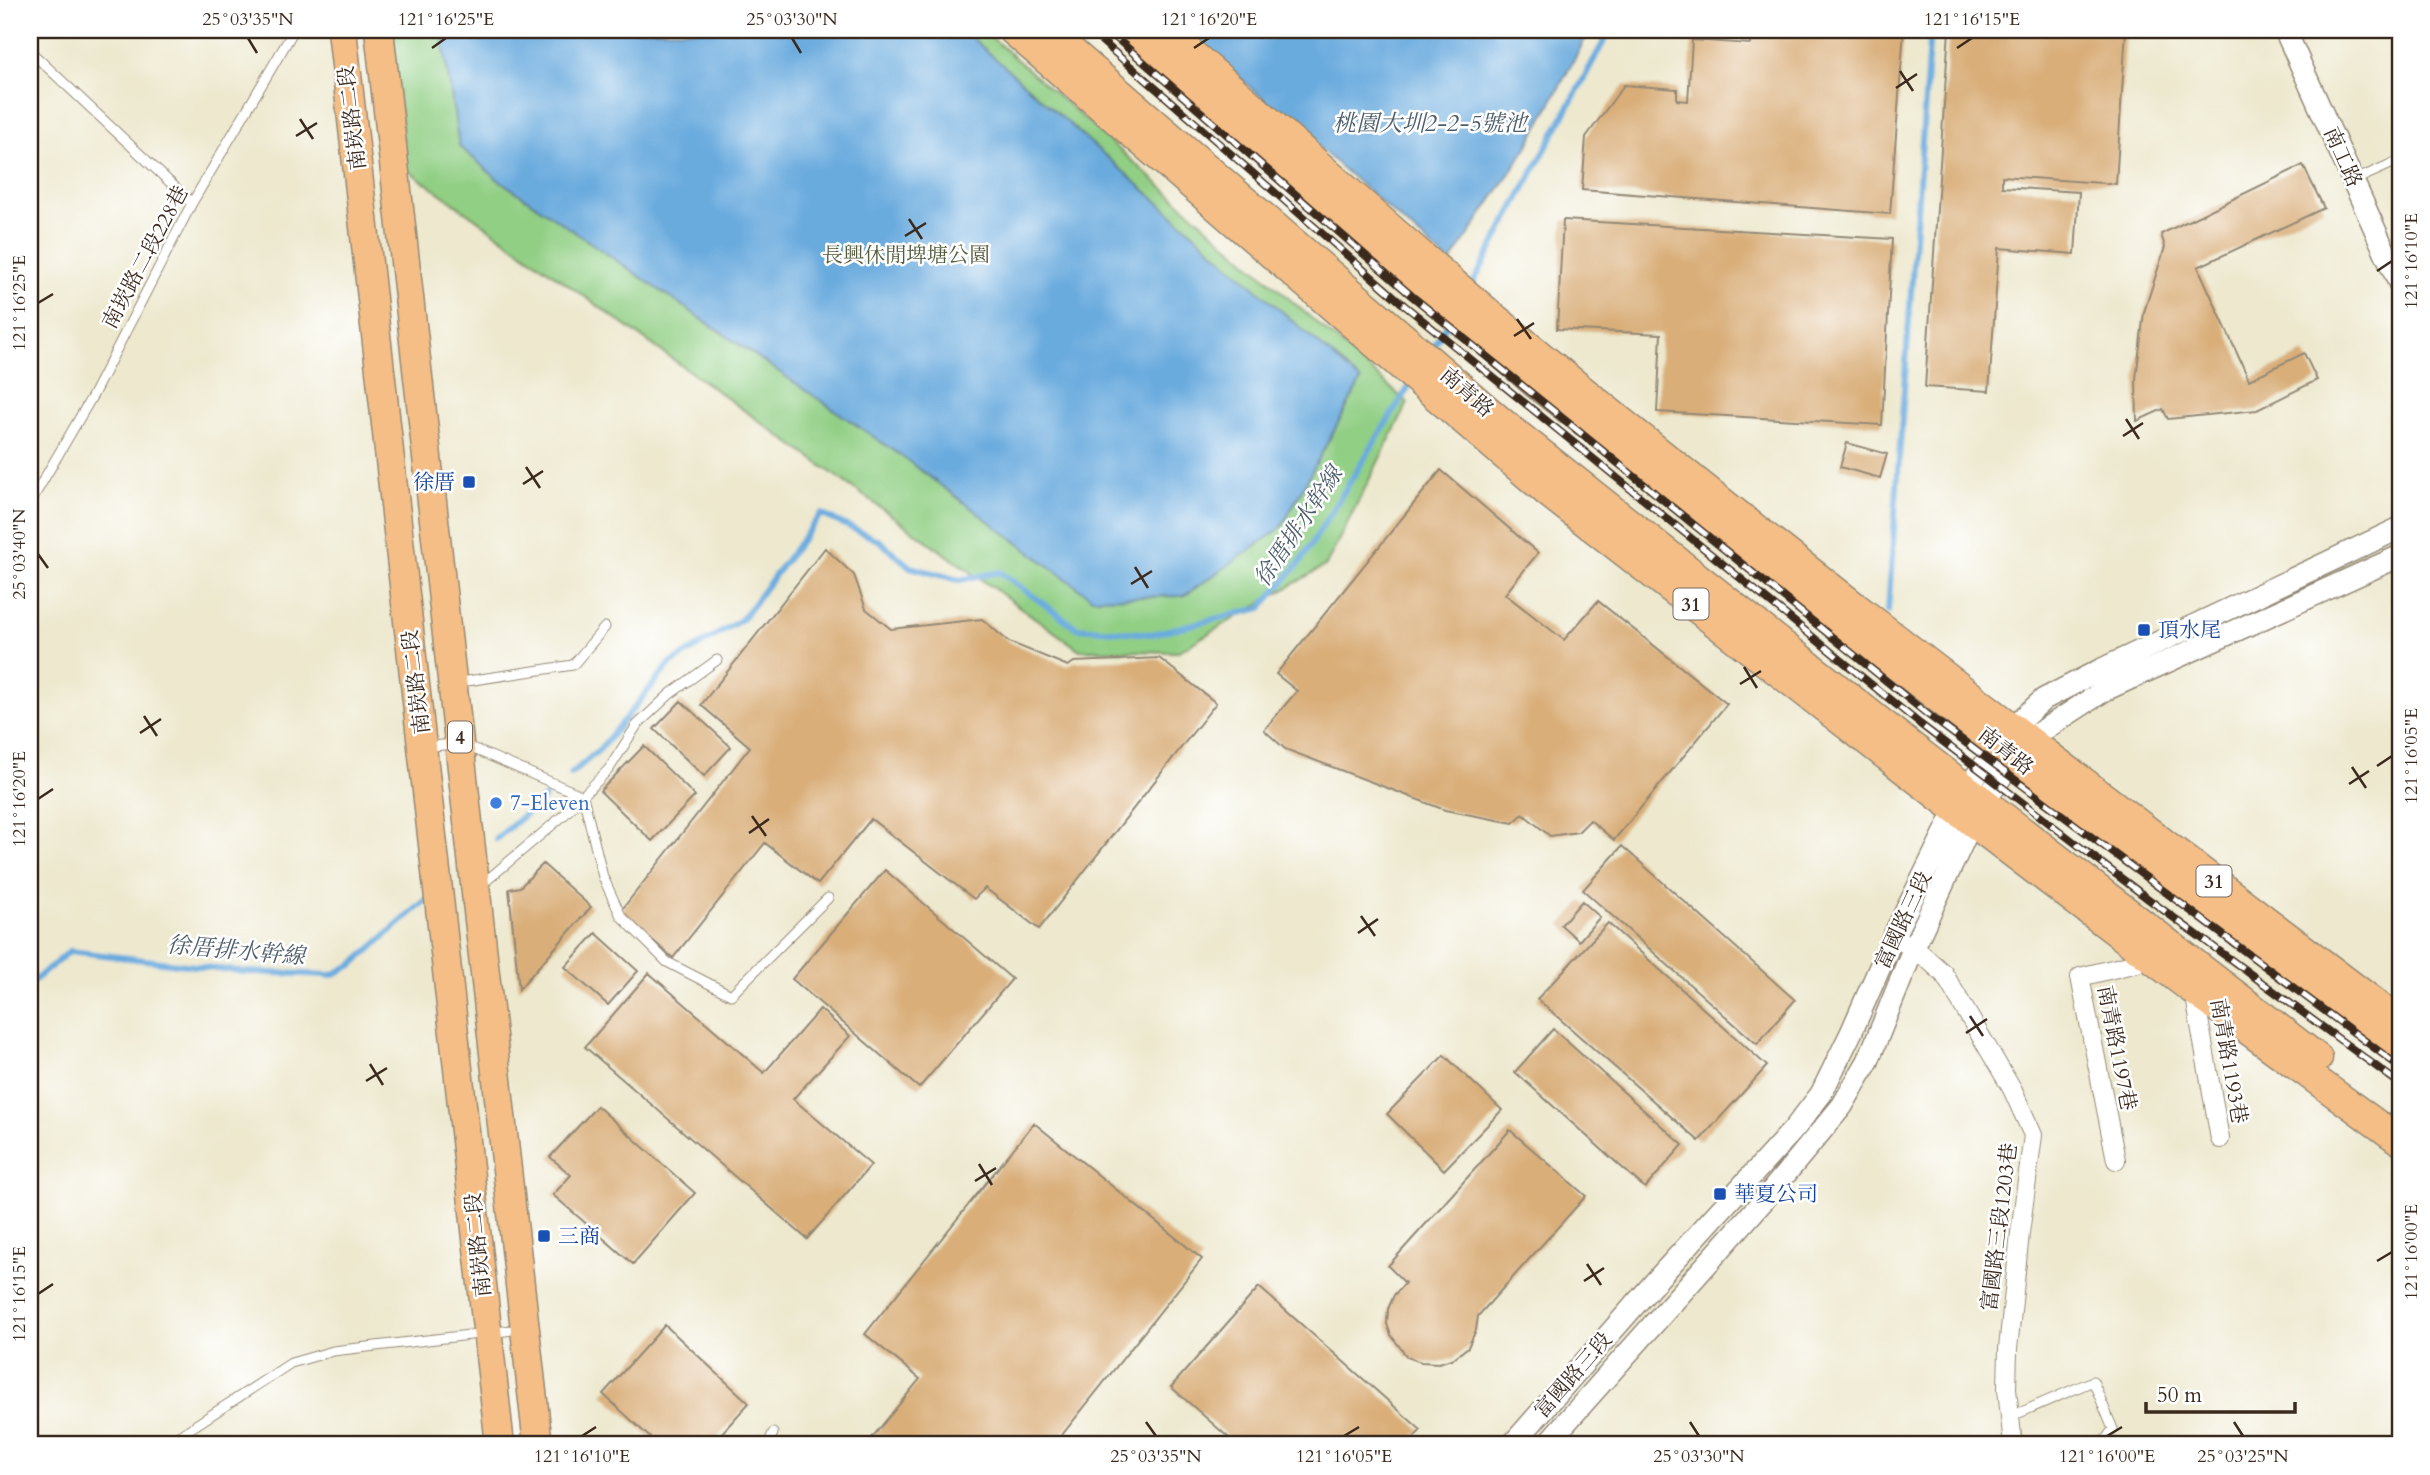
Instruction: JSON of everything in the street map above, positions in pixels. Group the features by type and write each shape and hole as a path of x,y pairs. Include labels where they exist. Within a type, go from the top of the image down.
{"main road":[{"name":"南崁路二段","path":"342,30 500,1445"},
{"name":"南崁路二段","path":"379,30 538,1445"},
{"name":"31","path":"1012,30 1548,493 1805,693 1970,805 2153,959 2400,1141"},
{"name":"南青路","path":"1046,30 1100,106"},
{"name":"南青路","path":"1046,30 1503,423 1901,738 1970,805 2400,1119"},
{"name":"南青路","path":"1129,30 1537,385 2013,742 2400,1049"},
{"path":"1144,30 1174,38"},
{"name":"31","path":"1174,38 1492,315 2013,742 2400,1022"},
{"name":"南青路","path":"1553,365 1616,446"},
{"name":"南青路","path":"1805,693 1901,738"}],"street":[{"name":"南工路","path":"2285,30 2400,285"},
{"name":"富國路三段","path":"1512,1445 1794,1129 1821,1094 1852,1032 1893,937 1970,805 2044,699 2400,528"},
{"name":"富國路三段","path":"2013,742 2105,690 2400,556"},
{"name":"富國路三段","path":"1546,1445 1763,1201 1842,1106 1868,1061 1970,805"},
{"name":"富國路三段1203巷","path":"1893,937 1914,947 1944,974 2012,1089 2034,1135 2008,1349 2007,1390 2014,1445"},
{"name":"南青路1197巷","path":"2116,1160 2080,977 2153,959"},
{"name":"南青路1193巷","path":"2194,990 2220,1139"},
{"path":"1662,1274 1684,1289"}],"lane":[{"name":"南崁路二段228巷","path":"30,503 93,395 192,203 294,30"},
{"path":"30,51 192,203"},
{"path":"2353,181 2400,160"},
{"path":"453,683 573,665 605,627"},
{"path":"476,890 583,796 609,769 637,725 670,694 717,660"},
{"path":"423,747 460,743 583,796"},
{"path":"583,796 603,877 621,916 667,962 731,995 828,898"},
{"path":"165,1445 291,1363 333,1351 524,1329"},
{"path":"2010,1417 2093,1381 2113,1429 2102,1445"},
{"path":"768,1445 773,1433"}],"green space":[{"name":"長興休閒埤塘公園","path":"392,30 983,30 1408,403 1326,565 1177,652 1080,650 406,169"}],"water":[{"name":"長興休閒埤塘公園","path":"441,30 963,30 1361,381 1281,528 1184,596 1092,598 900,455 496,178 459,146"},
{"name":"桃園大圳2-2-5號池","path":"1185,30 1590,30 1527,147 1450,263"}],"building":[{"path":"1751,30 1904,30 1890,214 1582,190 1586,137 1624,85 1677,89 1677,100 1688,101 1692,40 1750,44"},
{"path":"1949,30 2126,30 2116,184 2002,176 2002,187 2079,192 2075,254 1999,248 1989,391 1925,387"},
{"path":"2303,165 2324,208 2198,267 2249,380 2304,353 2317,380 2257,410 2168,419 2163,409 2137,421 2136,379 2144,312 2165,247 2161,234"},
{"path":"1563,220 1892,239 1882,425 1657,412 1661,334 1557,329"},
{"path":"1847,443 1887,454 1880,478 1840,467"},
{"path":"1441,470 1538,553 1505,594 1564,640 1598,601 1727,704 1614,840 1590,820 1578,832 1550,836 1523,814 1513,823 1445,810 1285,749 1264,730 1297,691 1276,674"},
{"path":"825,548 854,575 866,609 891,629 982,619 1009,642 1068,666 1074,662 1159,658 1216,703 1039,929 985,888 974,899 871,819 818,884 765,843 673,958 620,912 750,747 701,705"},
{"path":"681,701 731,747 704,776 654,729"},
{"path":"644,746 695,796 652,841 600,791"},
{"path":"1622,846 1795,1000 1757,1044 1583,890"},
{"path":"543,864 591,907 519,989 509,889 520,887"},
{"path":"885,870 1012,979 919,1088 792,979"},
{"path":"1582,901 1600,917 1579,941 1561,925"},
{"path":"1608,923 1767,1066 1699,1141 1537,999"},
{"path":"596,933 638,971 608,1005 565,967"},
{"path":"649,973 764,1073 820,1009 850,1036 793,1099 871,1165 807,1239 585,1047"},
{"path":"1553,1029 1683,1145 1645,1188 1515,1072"},
{"path":"1444,1055 1502,1110 1444,1170 1387,1114"},
{"path":"597,1106 695,1193 633,1264 553,1195 571,1175 550,1157"},
{"path":"1034,1123 1202,1259 1054,1445 866,1445 920,1379 865,1334"},
{"path":"1510,1130 1586,1196 1478,1316 1476,1330 1468,1347 1454,1358 1439,1363 1421,1362 1407,1357 1391,1335 1387,1324 1388,1309 1394,1295 1405,1283 1388,1266"},
{"path":"1259,1287 1421,1430 1407,1445 1237,1445 1171,1387"},
{"path":"665,1325 749,1403 711,1445 658,1445 603,1394"}],"waterway":[{"name":"徐厝排水幹線","path":"1473,283 1610,30"},
{"path":"1888,611 1930,30"},
{"name":"徐厝排水幹線","path":"1433,347 1448,323"},
{"name":"徐厝排水幹線","path":"571,774 600,749 670,664 742,619 821,514 880,541 910,567 959,580 1000,572 1077,628 1152,634 1261,608 1301,561 1408,388"},
{"name":"徐厝排水幹線","path":"496,839 545,797"},
{"name":"徐厝排水幹線","path":"30,984 70,951 245,972 332,975 352,965 426,900"}],"railway":[{"path":"1089,30 1404,305 1920,724 2147,898 2400,1084"},
{"path":"1107,30 1412,296 1927,714 2400,1067"}],"place":[{"name":"徐厝","path":"469,482"},
{"name":"頂水尾","path":"2144,630"},
{"name":"7-Eleven","path":"496,803"},
{"name":"華夏公司","path":"1720,1194"},
{"name":"三商","path":"544,1236"}]}
